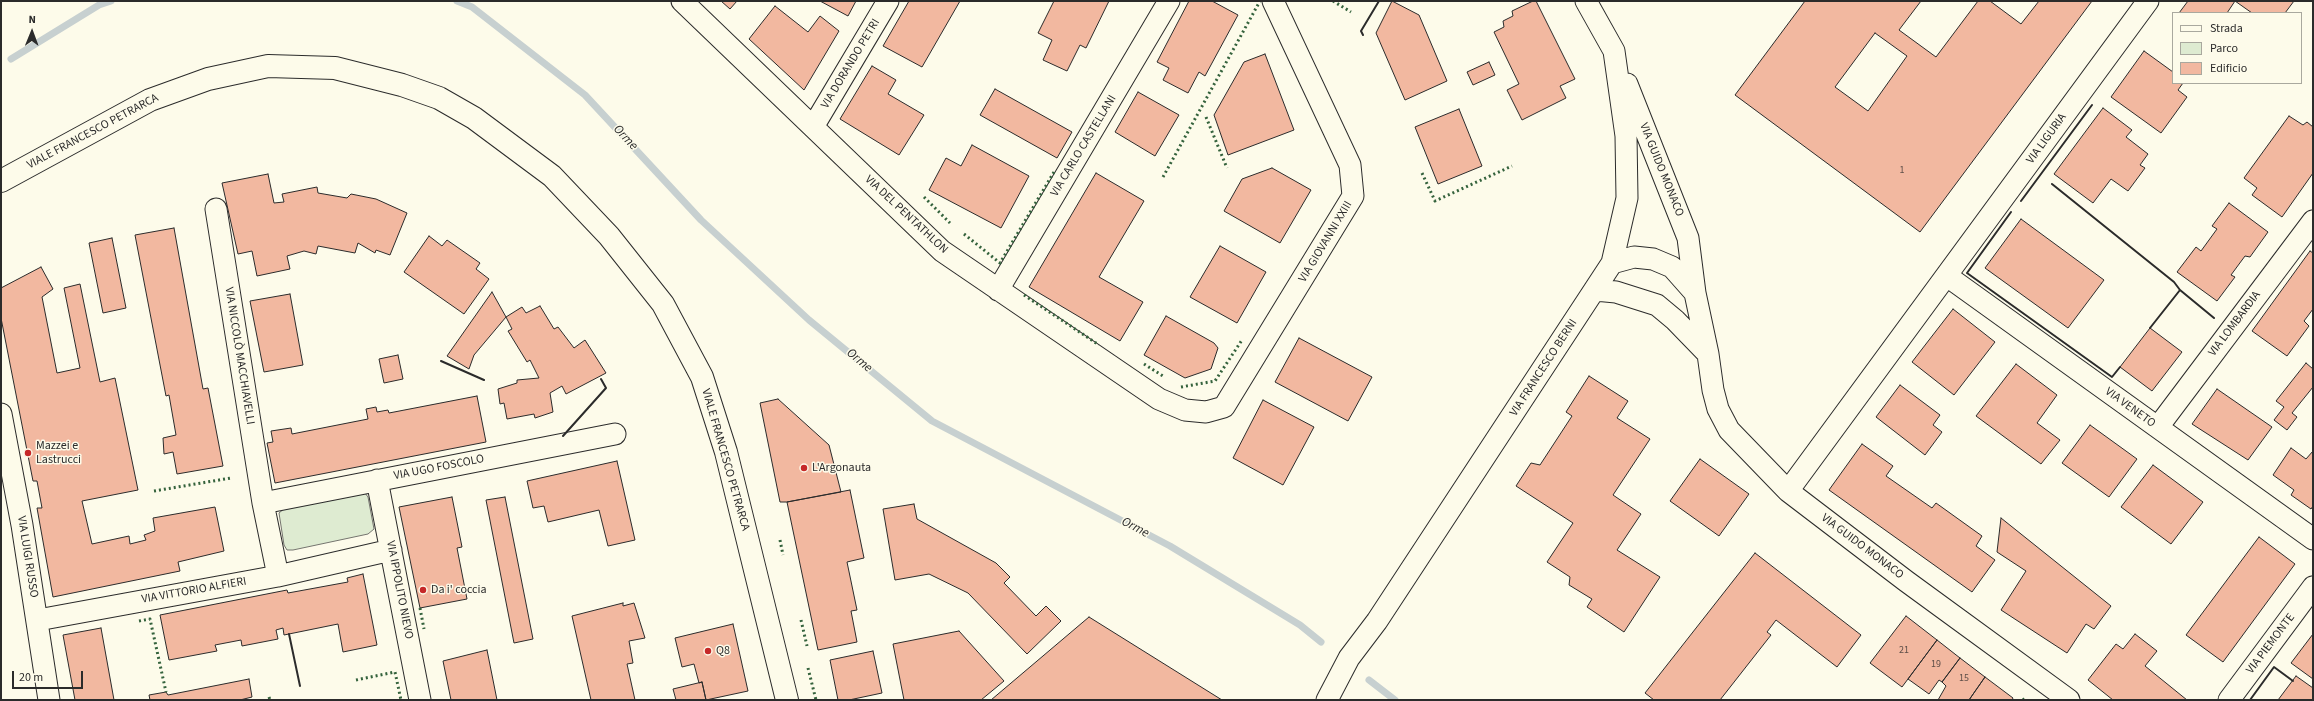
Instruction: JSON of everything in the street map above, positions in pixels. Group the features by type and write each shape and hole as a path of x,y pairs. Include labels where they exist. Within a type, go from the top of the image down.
{"main road":[{"name":"VIALE FRANCESCO PETRARCA","path":"1,181 150,100 208,79 268,66 335,68 394,83 439,98 474,118 552,176 609,236 663,304 702,378 726,452 787,700"}],"street":[{"name":"VIA DEL PENTATHLON","path":"682,1 942,251 1159,399 1186,410 1206,412 1224,407"},
{"name":"VIA DORANDO PETRI","path":"813,127 888,1"},
{"name":"VIA CARLO CASTELLANI","path":"998,290 1169,1"},
{"name":"VIA GIOVANNI XXIII","path":"1224,407 1354,196 1350,165 1272,1"},
{"name":"VIA FRANCESCO BERNI","path":"1327,700 1349,658 1377,621 1612,263 1627,198 1626,136 1614,51 1586,1"},
{"name":"VIA LIGURIA","path":"1788,491 1888,357 2148,1"},
{"name":"VIA GUIDO MONACO","path":"1614,51 1688,238 1695,293 1708,354 1713,390 1718,409 1729,430 1788,491 1906,581 2069,700"},
{"name":"VIA NICCOLÒ MACCHIAVELLI","path":"216,209 263,503"},
{"name":"VIA LOMBARDIA","path":"2158,427 2313,220"},
{"name":"VIA GUIDO MONACO","path":"1612,263 1634,257 1653,259 1672,267 1695,293"},
{"name":"VIA VENETO","path":"1947,276 2313,539"},
{"path":"1595,290 1616,292 1657,305 1675,320 1708,354"},
{"name":"VIA LUIGI RUSSO","path":"1,414 9,450 38,620 49,700"},
{"name":"VIA UGO FOSCOLO","path":"263,503 615,434"},
{"name":"VIA IPPOLITO NIEVO","path":"377,480 420,700"},
{"path":"263,503 278,576"},
{"name":"VIA VITTORIO ALFIERI","path":"38,620 278,576 391,550"},
{"name":"VIA PIEMONTE","path":"2229,700 2313,587"}],"green space":[{"path":"365,493 368,497 374,529 368,534 287,550 284,545 279,513 285,508"}],"building":[{"path":"721,1 737,1 730,9"},
{"path":"820,1 856,1 848,16"},
{"path":"909,1 960,1 922,67 883,46"},
{"path":"1054,1 1109,1 1086,48 1080,45 1067,71 1043,60 1052,40 1038,33"},
{"path":"1189,1 1212,1 1238,15 1205,76 1199,72 1188,93 1163,80 1169,68 1157,62"},
{"path":"1392,1 1419,15 1447,81 1405,100 1376,33"},
{"path":"1536,1 1575,79 1560,86 1566,98 1522,120 1507,90 1519,84 1494,32 1504,27 1503,21 1513,16 1512,11"},
{"path":"1805,1 1921,1 1899,30 1936,57 1978,1 1990,1 2021,24 2039,1 2092,1 1920,232 1735,95","holes":["1875,33 1907,56 1868,111 1835,87"]},
{"path":"2188,1 2235,1 2228,12 2180,12"},
{"path":"2235,1 2294,1 2286,12 2251,12"},
{"path":"775,6 808,32 820,16 839,31 804,90 749,39"},
{"path":"2144,51 2172,71 2172,84 2182,84 2178,90 2187,97 2161,133 2111,97"},
{"path":"1265,54 1294,130 1228,155 1214,115 1244,62"},
{"path":"1489,62 1495,75 1473,85 1467,72"},
{"path":"872,66 896,80 888,94 924,115 899,155 840,119"},
{"path":"995,89 1072,132 1057,158 980,115"},
{"path":"1138,92 1179,115 1155,156 1115,132"},
{"path":"2103,108 2132,130 2126,137 2148,154 2140,165 2145,168 2128,191 2111,179 2093,203 2054,174"},
{"path":"1459,109 1482,166 1438,184 1415,127"},
{"path":"2289,116 2303,125 2307,122 2313,127 2313,173 2282,217 2252,195 2257,188 2244,178"},
{"path":"972,145 1029,176 1001,228 929,190 946,158 961,166"},
{"path":"1272,168 1311,190 1280,243 1224,211 1242,179"},
{"path":"1096,173 1144,201 1099,277 1143,302 1120,341 1029,287"},
{"path":"268,174 274,203 284,202 282,194 317,187 318,193 347,198 351,194 376,199 407,213 390,255 376,250 375,253 358,243 355,253 318,246 316,254 304,251 287,256 290,269 257,276 252,251 238,254 222,183"},
{"path":"2229,203 2268,232 2250,257 2245,256 2231,275 2235,277 2217,301 2177,272 2196,247 2201,251 2217,229 2212,226"},
{"path":"2021,219 2104,280 2068,328 1985,268"},
{"path":"174,228 203,389 208,388 223,466 177,474 173,452 164,454 163,438 176,435 169,395 166,396 135,235"},
{"path":"429,236 442,246 447,240 480,263 476,269 489,279 464,314 404,272"},
{"path":"112,238 126,308 103,313 89,243"},
{"path":"1220,246 1266,272 1237,323 1190,297"},
{"path":"2310,251 2313,253 2313,309 2304,321 2309,326 2287,356 2252,331"},
{"path":"41,267 53,289 42,297 57,373 80,368 64,288 80,284 100,382 115,378 138,490 82,501 92,544 129,536 130,544 146,540 144,535 155,531 153,518 215,507 224,551 178,562 180,571 53,597 37,508 42,508 37,481 33,481 1,318 1,288"},
{"path":"492,292 506,317 474,355 469,369 447,356"},
{"path":"290,294 303,365 264,372 250,301"},
{"path":"540,306 554,329 558,327 574,348 585,340 606,373 566,394 562,386 550,393 553,412 535,418 534,414 507,419 504,403 500,404 498,389 517,383 517,380 539,378 530,360 527,362 508,331 512,329 506,317 522,307 526,313"},
{"path":"1953,309 1995,342 1954,395 1912,362"},
{"path":"1166,316 1214,343 1218,348 1211,369 1185,378 1144,355"},
{"path":"2150,328 2182,352 2152,391 2120,367"},
{"path":"1299,338 1372,377 1348,421 1275,382"},
{"path":"398,355 403,379 384,383 379,359"},
{"path":"2306,363 2313,369 2313,387 2292,413 2297,417 2287,430 2274,420 2284,407 2276,401"},
{"path":"2016,364 2057,395 2037,423 2060,440 2041,464 1976,416"},
{"path":"1589,376 1628,401 1617,418 1650,439 1613,495 1641,514 1617,550 1660,577 1624,632 1587,607 1592,599 1569,585 1570,577 1547,562 1573,523 1516,486 1531,463 1540,465 1572,416 1566,412"},
{"path":"1900,385 1940,415 1933,425 1942,432 1925,455 1876,417"},
{"path":"2217,389 2272,427 2248,460 2192,424"},
{"path":"477,396 486,442 275,483 267,443 273,442 271,431 291,428 292,434 368,419 366,409 376,407 377,412 388,410 389,413"},
{"name":"L'Argonauta","path":"778,399 829,445 841,492 780,502 760,403"},
{"path":"1263,400 1314,427 1283,485 1233,458"},
{"path":"2090,425 2137,459 2109,497 2062,463"},
{"path":"1862,444 1893,466 1886,476 1932,508 1936,503 1982,536 1976,546 1995,560 1972,592 1829,490"},
{"path":"2291,448 2306,459 2313,451 2313,506 2311,509 2291,495 2294,490 2273,475"},
{"path":"1700,459 1749,494 1719,536 1670,501"},
{"path":"617,461 635,540 608,546 599,510 548,522 544,506 533,508 527,481"},
{"path":"2153,465 2203,502 2171,544 2121,507"},
{"path":"850,490 864,558 847,562 857,610 851,611 857,642 818,650 787,502"},
{"path":"452,497 462,547 457,548 467,599 420,608 399,507"},
{"path":"505,497 533,639 514,643 486,500"},
{"path":"914,504 917,519 996,563 1010,577 1004,583 1036,616 1046,606 1061,621 1027,654 968,593 929,574 895,580 883,509"},
{"path":"2001,518 2111,606 2094,629 2086,624 2067,653 2001,610 2026,571 1997,552"},
{"path":"2259,537 2295,564 2223,662 2186,635"},
{"path":"1755,553 1861,635 1837,667 1776,620 1767,632 1771,635 1720,700 1654,700 1645,693"},
{"path":"363,574 377,645 343,652 338,624 284,635 283,628 276,630 278,639 242,646 241,640 215,645 217,651 169,660 160,615 287,590 288,593 348,582 347,578"},
{"path":"623,603 623,606 634,603 645,638 629,641 633,663 627,664 635,700 591,700 572,616"},
{"path":"1906,616 1937,640 1902,687 1870,663"},
{"path":"1089,617 1222,700 991,700"},
{"name":"Q8","path":"733,624 748,691 706,700 702,682 699,683 694,664 682,667 675,638"},
{"path":"101,628 114,700 75,700 63,635"},
{"path":"959,631 1004,681 981,700 904,700 893,644"},
{"path":"2135,634 2157,651 2145,666 2187,700 2113,700 2088,680 2116,644 2123,649"},
{"path":"2313,634 2313,679 2291,663"},
{"path":"1937,640 1960,658 1942,682 1939,680 1929,694 1908,679"},
{"path":"487,650 497,700 451,700 443,661"},
{"path":"873,651 882,693 849,700 838,700 830,660"},
{"path":"1960,658 1985,677 1969,700 1938,700 1946,686 1942,682"},
{"path":"2296,676 2313,688 2313,700 2278,700"},
{"path":"1985,677 2013,698 2012,700 1969,700"},
{"path":"249,679 252,697 240,700 150,700 149,695 166,692 168,695"},
{"path":"702,682 706,700 676,700 673,689"}],"waterway":[{"name":"Orme","path":"11,59 99,5 111,1"},
{"name":"Orme","path":"457,1 472,7 585,95 701,220 809,320 932,421 1170,546 1300,625 1321,642"},
{"name":"Orme","path":"1369,680 1395,700"}],"hedge":[{"path":"1163,177 1260,1"},
{"path":"1333,1 1351,12"},
{"path":"1206,117 1227,168"},
{"path":"1422,173 1435,201 1512,166"},
{"path":"964,234 1000,263 1054,172"},
{"path":"924,197 950,223"},
{"path":"1024,295 1099,345"},
{"path":"1181,387 1215,381 1242,340"},
{"path":"1144,364 1163,376"},
{"path":"154,491 231,478"},
{"path":"780,540 783,555"},
{"path":"420,608 424,629"},
{"path":"139,621 150,619 166,692"},
{"path":"801,620 807,646"},
{"path":"808,668 816,700"},
{"path":"356,680 395,672 401,700"}],"wall":[{"path":"1363,35 1361,31 1379,1"},
{"path":"2021,201 2092,105"},
{"path":"2052,184 2174,282 2180,290 2150,328"},
{"path":"2011,212 1967,273 2112,377 2120,367"},
{"path":"2180,290 2214,318"},
{"path":"441,361 484,380"},
{"path":"563,436 606,388 601,379"},
{"path":"289,634 300,686"},
{"path":"2250,700 2274,667 2293,681"}],"place":[{"name":"Mazzei e Lastrucci","path":"28,453"},
{"name":"L'Argonauta","path":"804,468"},
{"name":"Da i' coccia","path":"423,590"},
{"name":"Q8","path":"708,651"}]}
